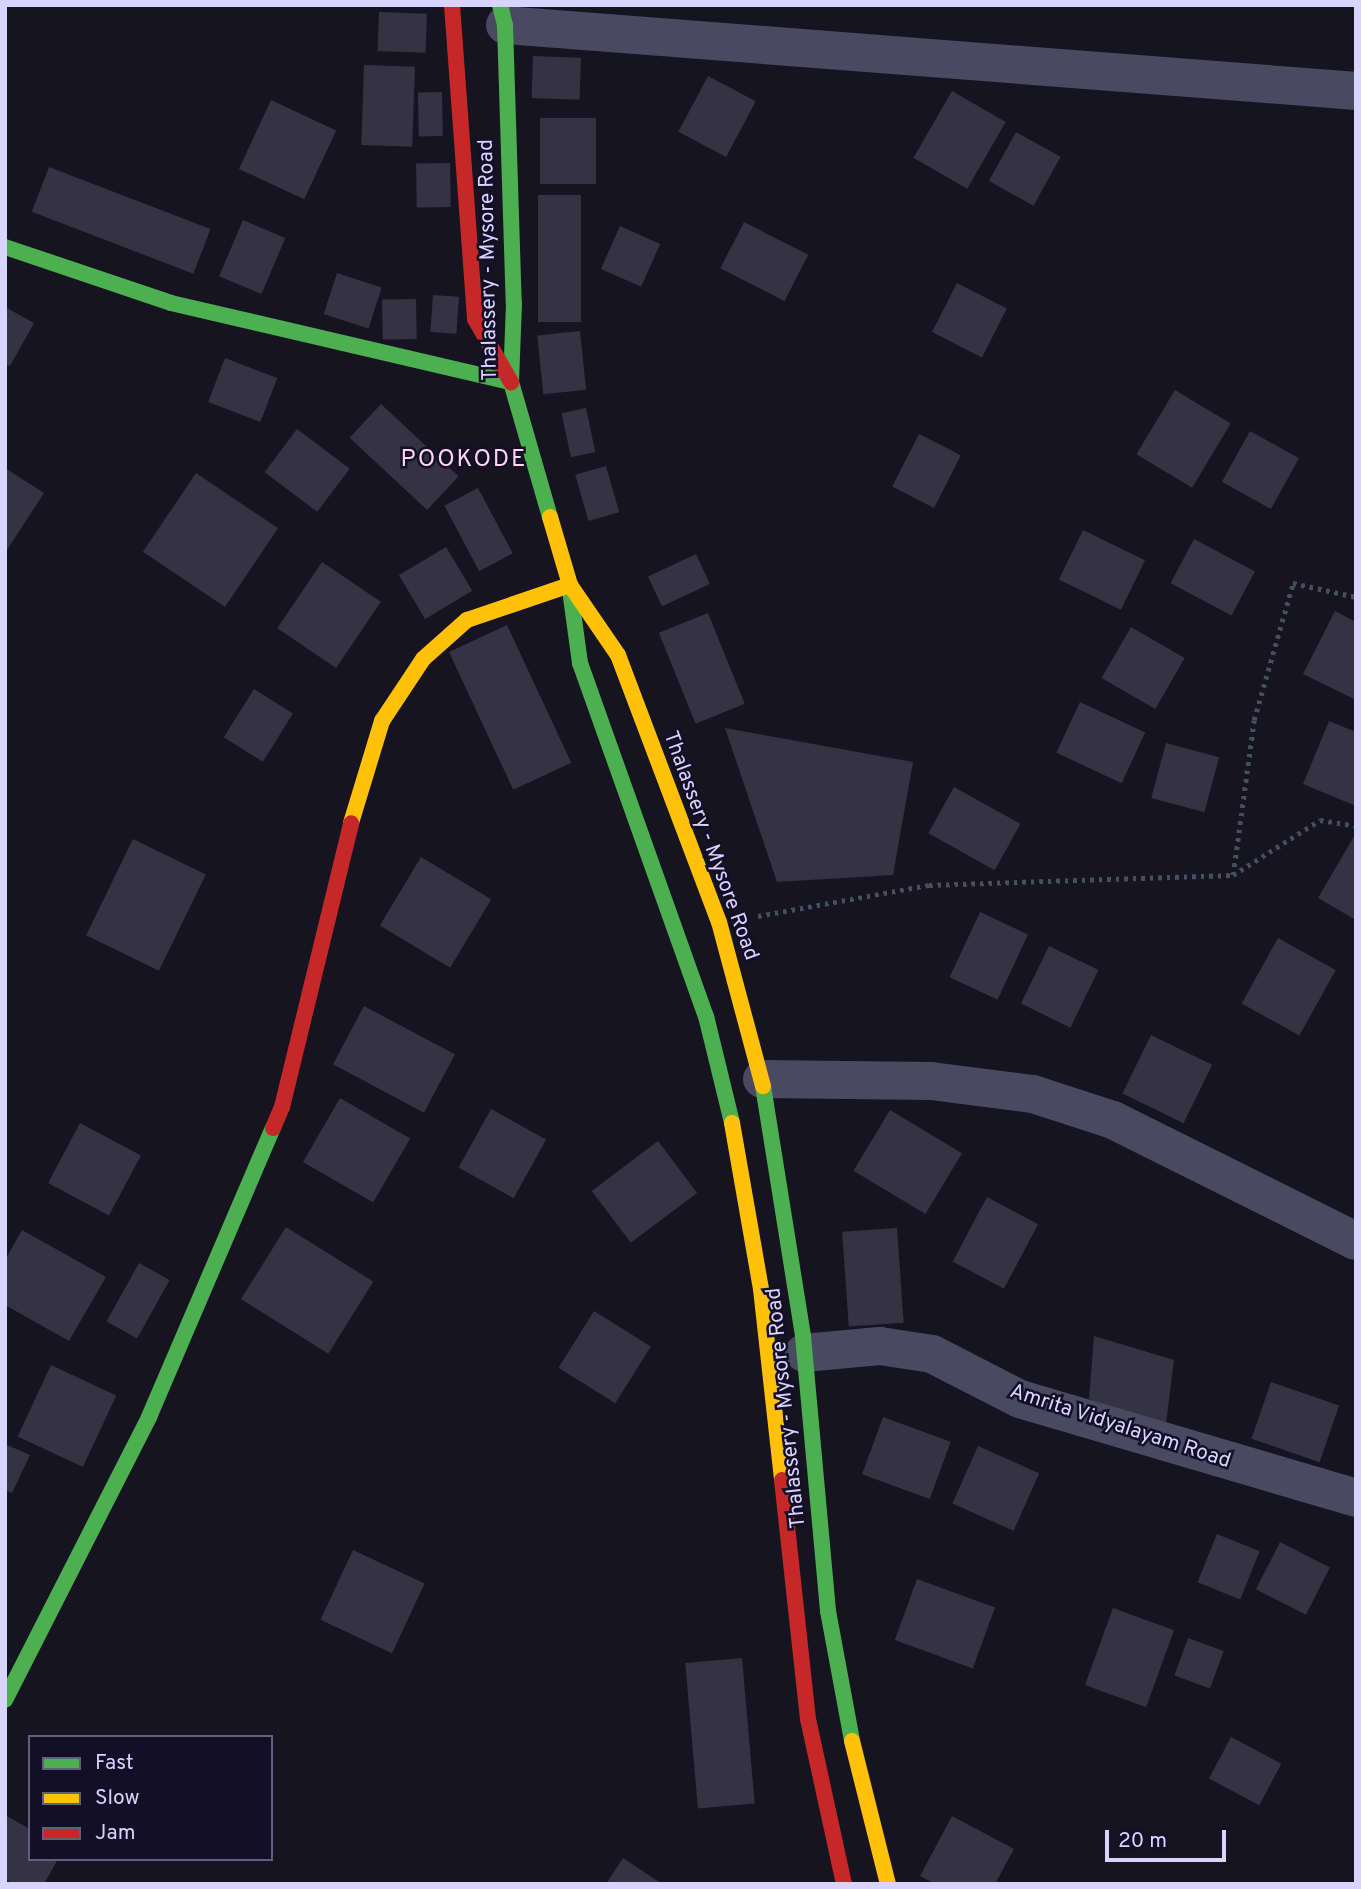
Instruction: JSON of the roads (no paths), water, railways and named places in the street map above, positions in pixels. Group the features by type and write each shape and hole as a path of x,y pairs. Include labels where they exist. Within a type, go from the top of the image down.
{"main road":[{"path":"452,5 475,319 510,382"},
{"name":"Thalassery - Mysore Road","path":"503,15 514,304 510,382 569,585 618,655 719,922 762,1079 804,1353 830,1623 847,1723 888,1884"},
{"path":"5,247 171,303 510,382"},
{"path":"5,1700 149,1416 282,1107 348,831 382,721 423,659 467,620 569,585 579,663 706,1016 726,1090 761,1289 808,1719 844,1884"}],"street":[{"path":"503,15 1356,91"},
{"path":"762,1079 931,1081 1033,1094 1112,1119 1356,1241"},
{"name":"Amrita Vidyalayam Road","path":"804,1353 880,1346 932,1354 1020,1399 1356,1498"}],"district":[{"name":"POOKODE","path":"464,461"}]}
